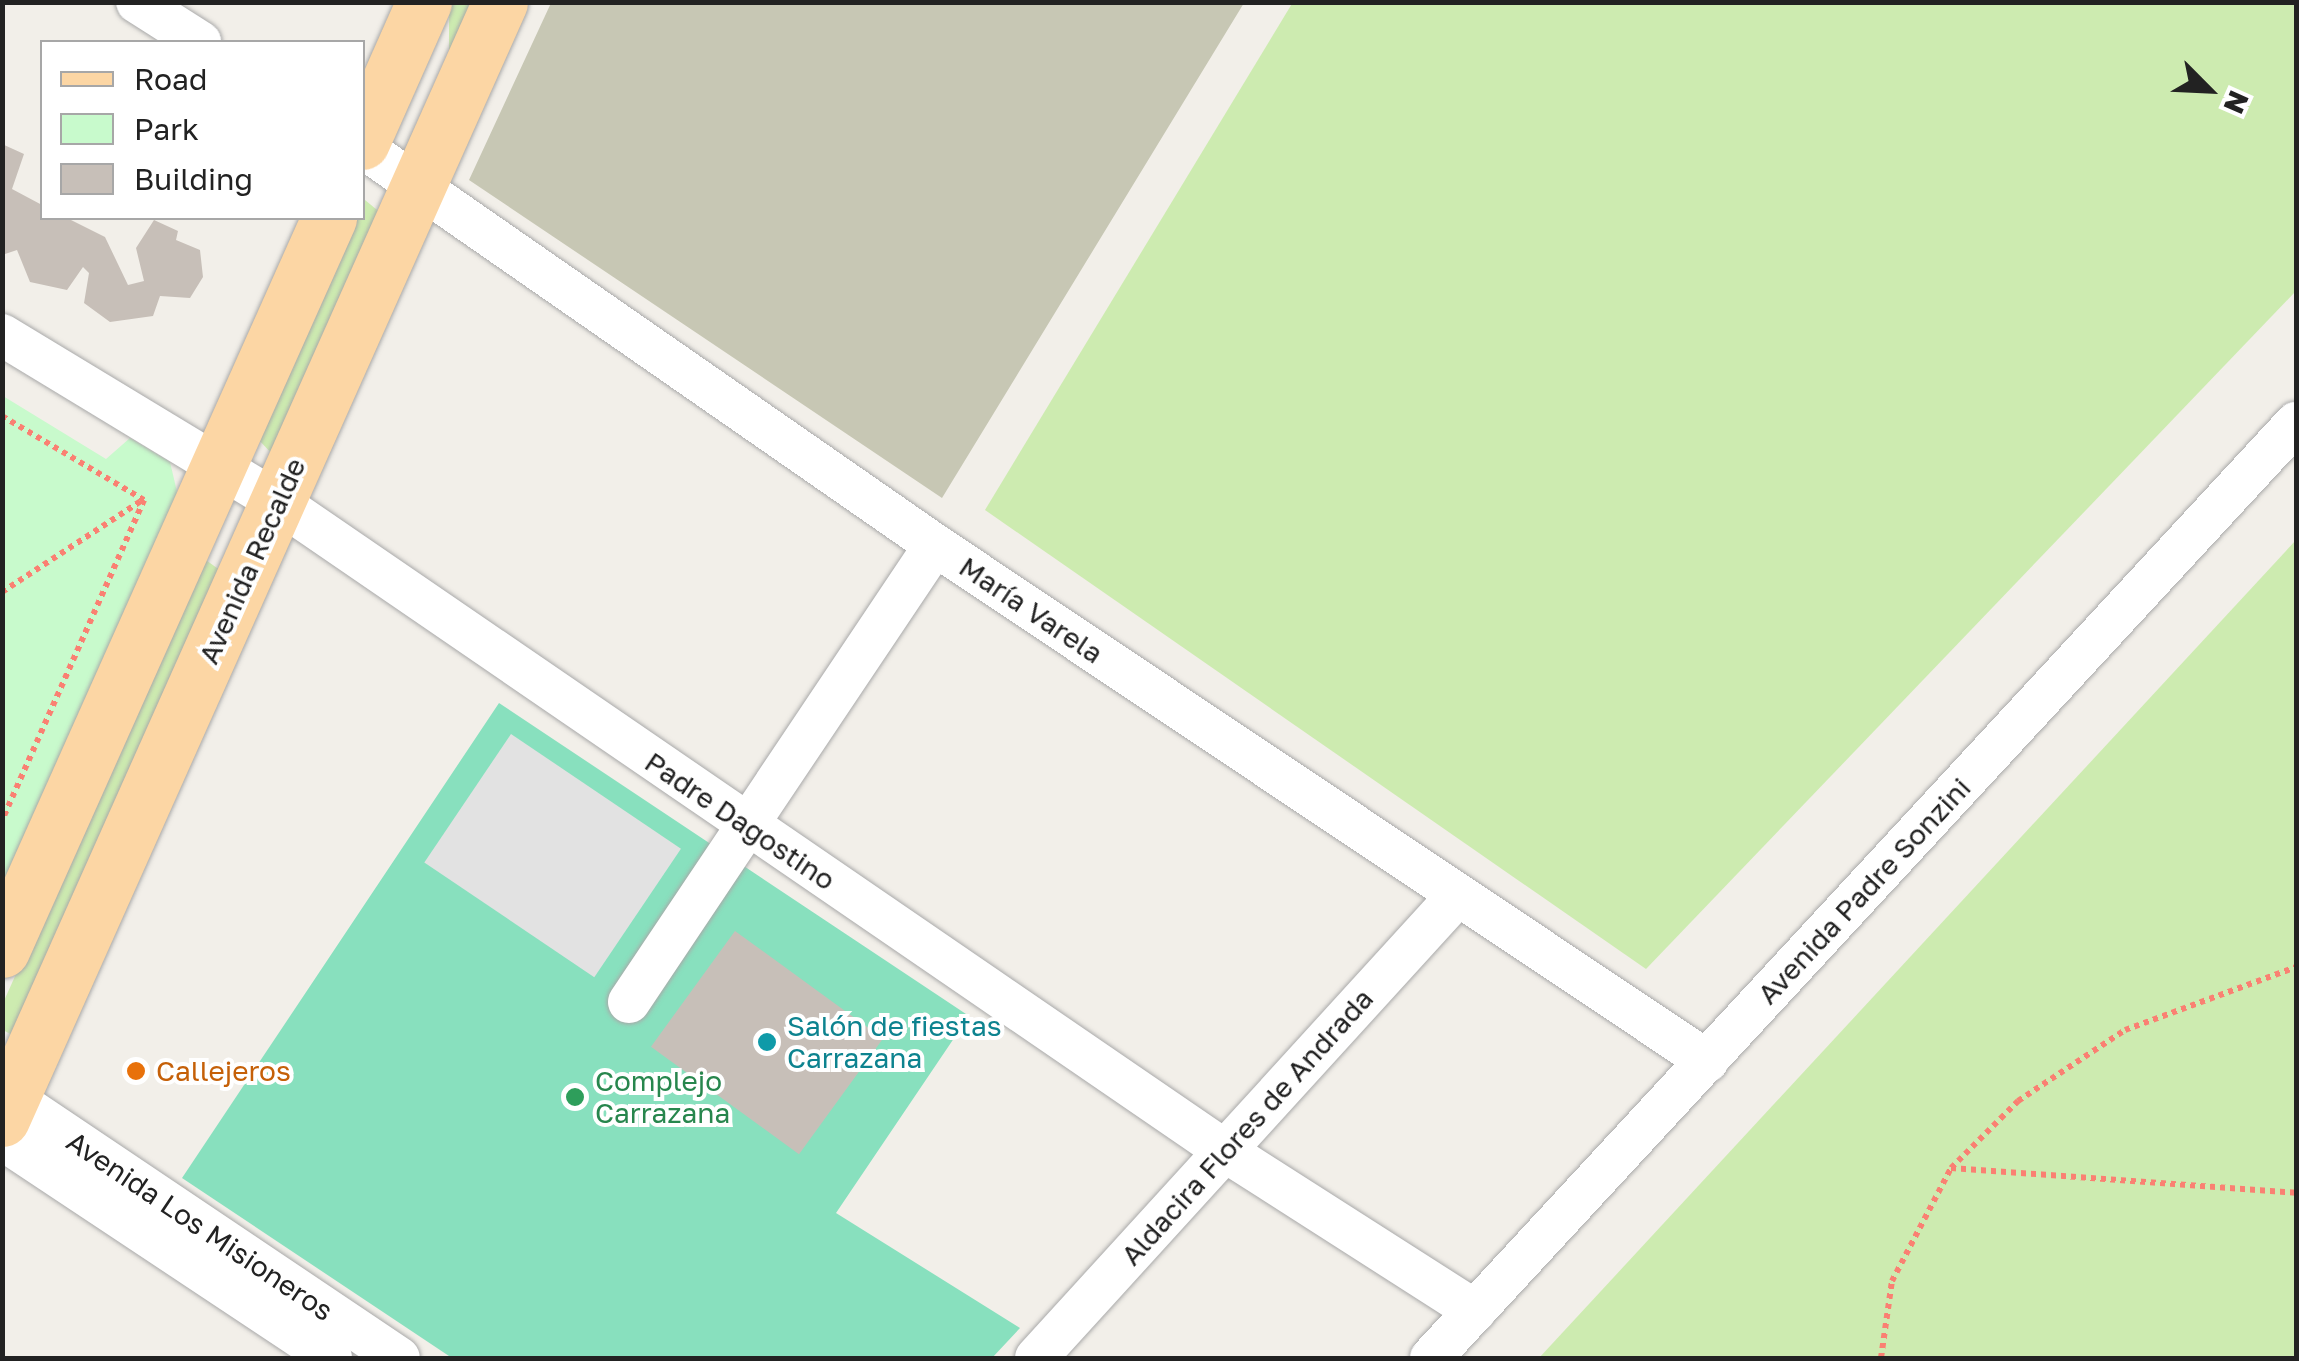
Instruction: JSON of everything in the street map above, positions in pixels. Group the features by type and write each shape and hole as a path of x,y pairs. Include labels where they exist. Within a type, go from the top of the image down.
{"main road":[{"path":"365,137 424,2"},
{"name":"Avenida Recalde","path":"5,1112 500,2"},
{"path":"2,950 328,220"}],"street":[{"path":"138,2 197,40"},
{"name":"María Varela","path":"365,146 935,546 1707,1061"},
{"name":"Padre Dagostino","path":"2,336 278,502 1224,1152 1476,1311"},
{"name":"Avenida Padre Sonzini","path":"1432,1358 2296,423"},
{"path":"630,1002 935,546"},
{"name":"Aldacira Flores de Andrada","path":"1036,1358 1458,895"},
{"name":"Avenida Los Misioneros","path":"5,1112 330,1358"},
{"name":"Avenida Los Misioneros","path":"5,1112 399,1358"}],"path":[{"path":"2,416 144,500"},
{"path":"2,592 144,500 219,464"},
{"path":"2,822 144,500"},
{"path":"1881,1358 1892,1281 1951,1168 2018,1101 2126,1030 2296,967"},
{"path":"1951,1168 2296,1192"}],"shaded area":[{"path":"551,2 1244,3 942,498 469,180"},
{"path":"511,734 681,849 594,977 424,863"}],"green space":[{"path":"1293,2 2296,3 2296,291 1646,969 985,510"},
{"path":"449,3 477,3 477,119 449,119"},
{"path":"365,200 382,214 273,455 257,438 355,220 365,220"},
{"path":"3,396 106,459 130,438 170,462 178,496 3,896"},
{"path":"2296,540 2296,1358 1539,1358"},
{"path":"203,558 224,573 14,1036 3,1030 3,1003"},
{"name":"Complejo Carrazana","path":"499,703 969,1016 836,1213 1020,1328 992,1358 452,1358 182,1178"}],"building":[{"path":"2,144 24,154 12,189 40,204 40,220 71,220 105,237 128,285 144,281 136,248 154,220 178,231 176,240 200,250 203,277 190,298 160,296 153,316 110,322 84,303 89,273 83,267 67,290 30,282 17,250 2,255"},
{"name":"Salón de fiestas Carrazana","path":"735,931 883,1039 799,1154 651,1047"}],"place":[{"name":"Salón de fiestas Carrazana","path":"767,1042"},
{"name":"Callejeros","path":"136,1071"},
{"name":"Complejo Carrazana","path":"575,1097"}]}
